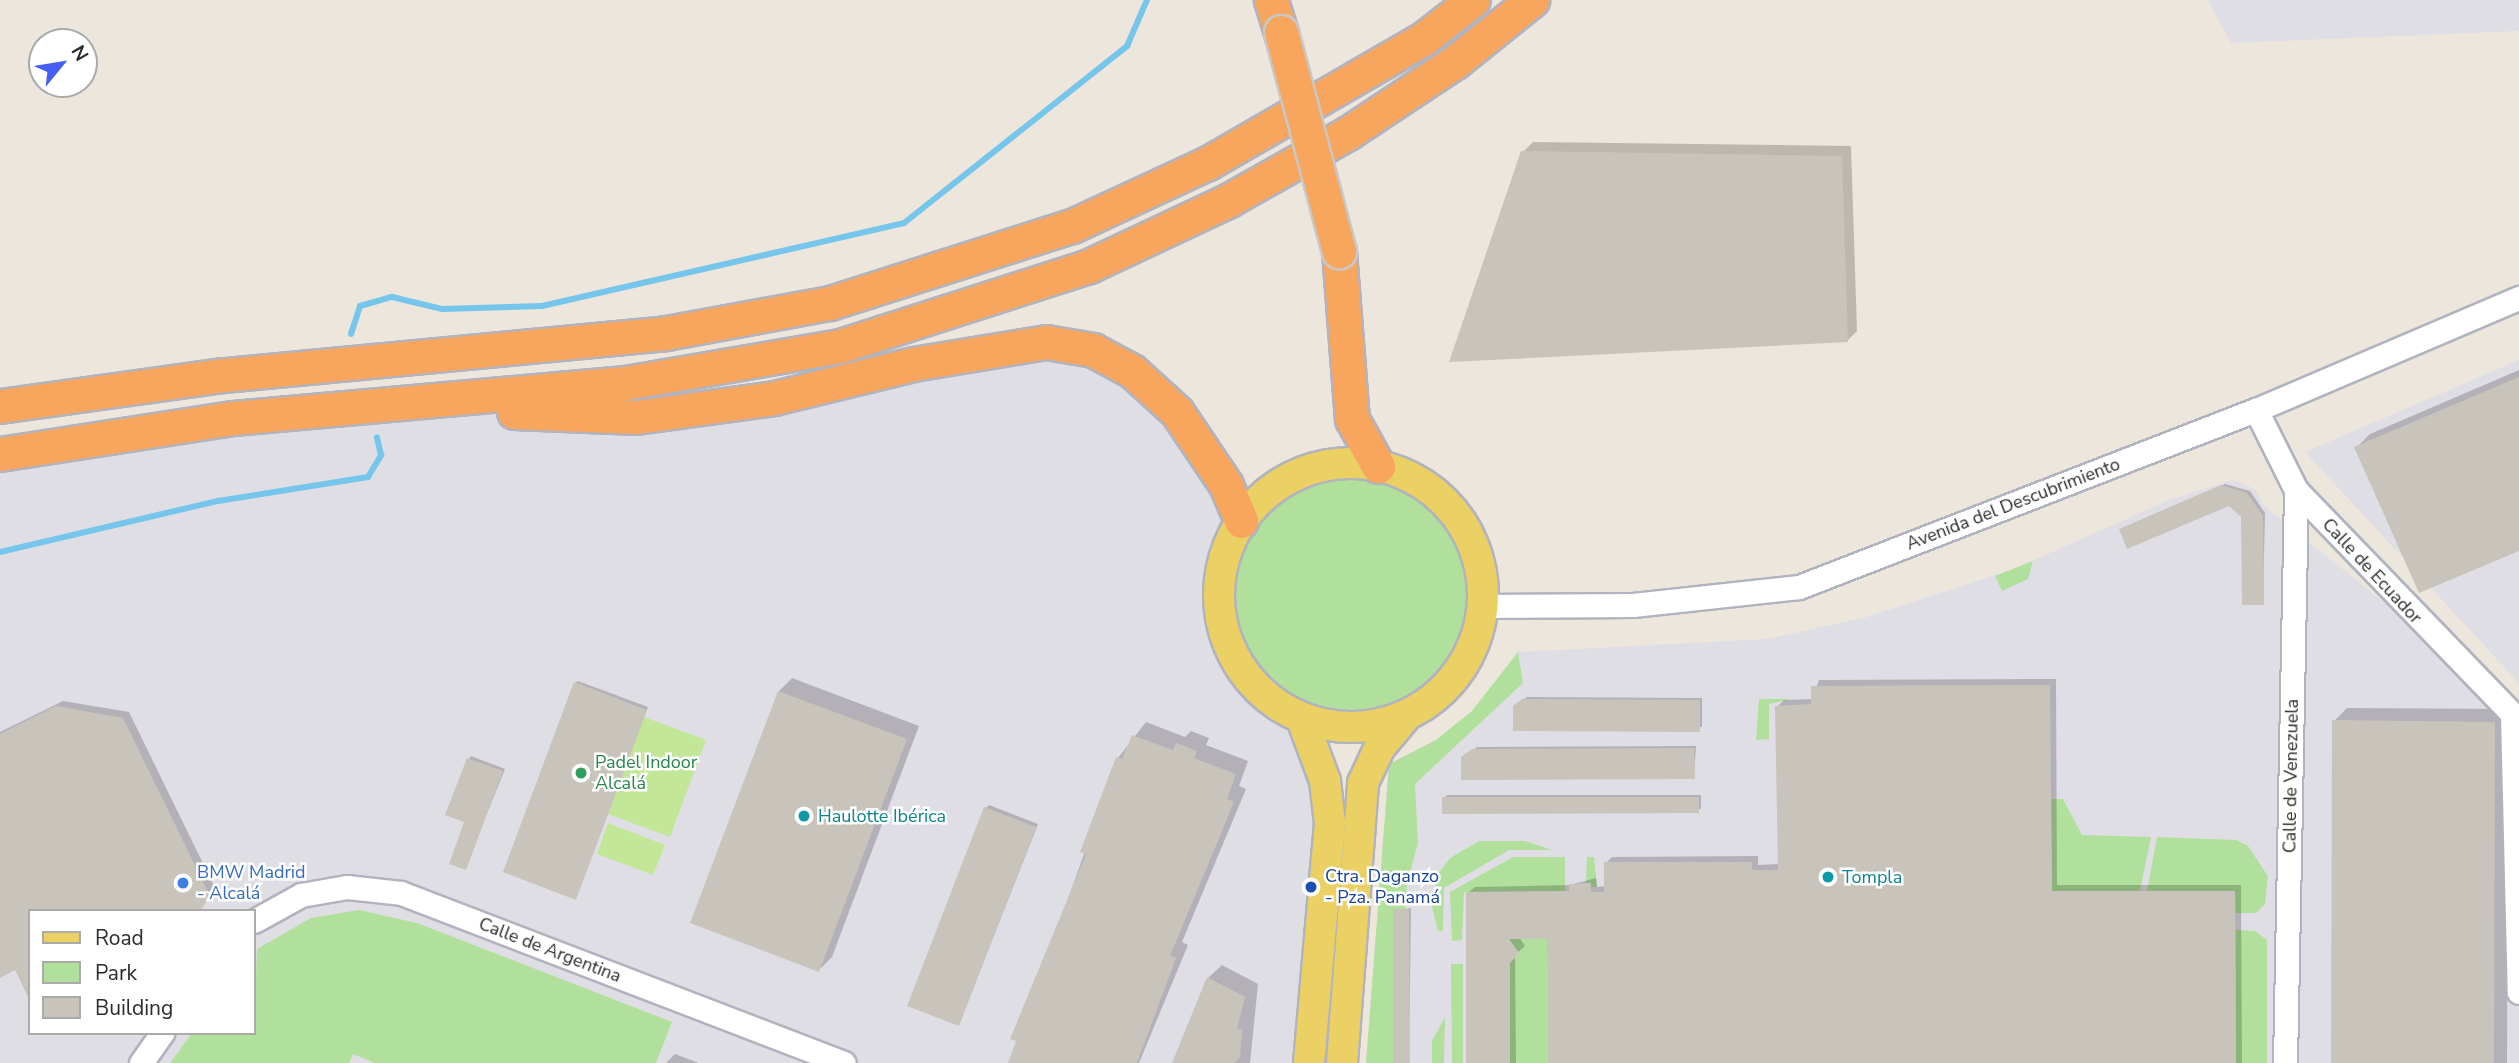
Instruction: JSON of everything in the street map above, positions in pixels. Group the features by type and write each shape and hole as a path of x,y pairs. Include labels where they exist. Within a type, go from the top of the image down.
{"highway":[{"path":"1271,0 1339,251 1352,419 1378,466"},
{"path":"1330,91 1442,0"},
{"path":"0,406 224,375 666,333 830,303 1072,226 1208,163 1423,39 1473,0"},
{"path":"0,454 233,418 407,408 625,383 840,346 1089,266 1229,200 1348,133 1455,62 1532,0"},
{"path":"407,408 636,417 774,398 913,364 1046,342 1093,351 1132,371 1177,412 1226,485 1241,521"}],"main road":[{"path":"1342,1063 1363,783 1380,747 1404,718 1459,673 1483,606 1480,566 1465,529 1440,498 1378,466 1305,471 1280,483 1241,521 1222,570 1224,635 1259,690 1302,719 1370,727 1404,718"},
{"path":"1302,719 1325,782 1330,823 1309,1063"}],"street":[{"name":"Avenida del Descubrimiento","path":"1483,606 1633,605 1799,587 2256,410 2519,299"},
{"name":"Calle de Ecuador","path":"2256,410 2296,490 2512,714 2519,992"},
{"name":"Calle de Venezuela","path":"2285,1063 2296,490"},
{"name":"Calle de Argentina","path":"256,920 301,895 347,887 401,893 844,1063"},
{"path":"141,1063 161,1035"}],"shaded area":[{"path":"2208,0 2519,0 2519,31 2231,43"},
{"path":"1046,342 1132,371 1241,521 1224,557 1218,596 1224,635 1241,670 1268,699 1302,719 1325,781 1309,1063 0,1063 0,454 407,408 636,417"},
{"path":"2519,360 2519,683 2305,452"},
{"path":"2232,480 2255,489 2264,506 2519,711 2519,1063 1366,1063 1389,764 1436,740 1472,711 1518,652 1767,639 1863,618 2014,569 2169,500"}],"green space":[{"path":"1342,479 1364,479 1398,488 1436,513 1461,551 1468,573 1468,619 1461,641 1436,679 1408,699 1387,708 1364,713 1342,713 1319,708 1298,699 1279,687 1262,670 1241,630 1236,607 1236,585 1241,562 1250,541 1262,522 1279,505 1319,484"},
{"path":"2033,561 2028,579 2002,591 1995,576"},
{"path":"1518,652 1523,683 1415,784 1418,843 1407,883 1393,1063 1366,1063 1389,764 1436,740 1472,711"},
{"path":"1759,699 1791,699 1769,704 1769,739 1756,740"},
{"path":"644,717 706,740 670,837 608,814"},
{"path":"2051,799 2063,799 2082,835 2151,837 2140,891 2052,891"},
{"path":"608,823 665,845 653,875 597,854"},
{"path":"2157,837 2236,840 2248,846 2268,876 2265,904 2256,913 2236,913 2235,891 2147,891"},
{"path":"1479,841 1525,841 1552,850 1509,850 1444,888 1443,931 1438,931 1431,903 1438,874 1450,858"},
{"path":"1513,857 1565,857 1565,891 1464,892 1462,940 1452,941 1450,892"},
{"path":"1587,857 1594,857 1597,887 1586,887"},
{"path":"359,910 417,923 672,1022 656,1063 375,1063 353,1054 349,1063 170,1063 191,1035 256,1035 257,949 311,918"},
{"path":"2236,930 2255,931 2267,940 2267,1063 2236,1063"},
{"path":"1509,939 1547,939 1548,1063 1510,1063 1510,963 1519,953"},
{"path":"1451,964 1463,964 1463,1063 1452,1063"},
{"path":"1445,1017 1444,1063 1432,1063 1432,1041"}],"building":[{"path":"1521,151 1842,156 1848,342 1449,362"},
{"path":"2519,377 2519,551 2419,593 2354,447"},
{"path":"2221,485 2247,493 2263,516 2264,605 2242,605 2241,517 2229,506 2127,549 2119,529"},
{"name":"Padel Indoor Alcalá","path":"574,682 647,710 576,900 503,872"},
{"name":"Tompla","path":"2050,685 2052,891 2235,891 2236,1063 1548,1063 1547,939 1509,939 1519,953 1510,963 1510,1063 1466,1063 1466,892 1569,891 1569,884 1591,883 1591,892 1604,892 1604,862 1752,862 1752,870 1778,870 1775,706 1811,704 1811,686"},
{"name":"Haulotte Ibérica","path":"778,691 907,739 819,972 690,923"},
{"path":"1522,699 1700,700 1700,732 1513,731 1513,706"},
{"path":"56,706 123,718 210,896 201,909 28,909 28,997 15,970 0,978 0,734"},
{"path":"2332,720 2495,722 2494,1063 2331,1063"},
{"path":"1132,735 1173,750 1176,743 1197,751 1194,758 1236,774 1227,799 1234,802 1170,956 1176,958 1137,1063 1008,1063 1016,1041 1010,1039 1086,854 1080,852 1116,757 1122,759"},
{"path":"1694,748 1695,779 1461,780 1461,757 1472,749"},
{"path":"467,758 503,771 466,870 449,864 464,822 445,815"},
{"path":"1442,797 1699,797 1699,813 1442,814"},
{"path":"984,807 1036,827 959,1026 907,1006"},
{"path":"1393,909 1409,909 1410,1063 1393,1063"},
{"path":"1207,977 1245,997 1237,1029 1242,1029 1240,1057 1234,1063 1172,1063"}],"waterway":[{"path":"351,334 360,306 392,297 442,309 542,306 904,223 1127,46 1147,0"},
{"path":"0,552 218,501 368,477 381,455 377,437"}],"place":[{"name":"Padel Indoor Alcalá","path":"581,773"},
{"name":"Haulotte Ibérica","path":"804,816"},
{"name":"Tompla","path":"1828,877"},
{"name":"BMW Madrid - Alcalá","path":"183,883"},
{"name":"Ctra. Daganzo - Pza. Panamá","path":"1311,887"}]}
